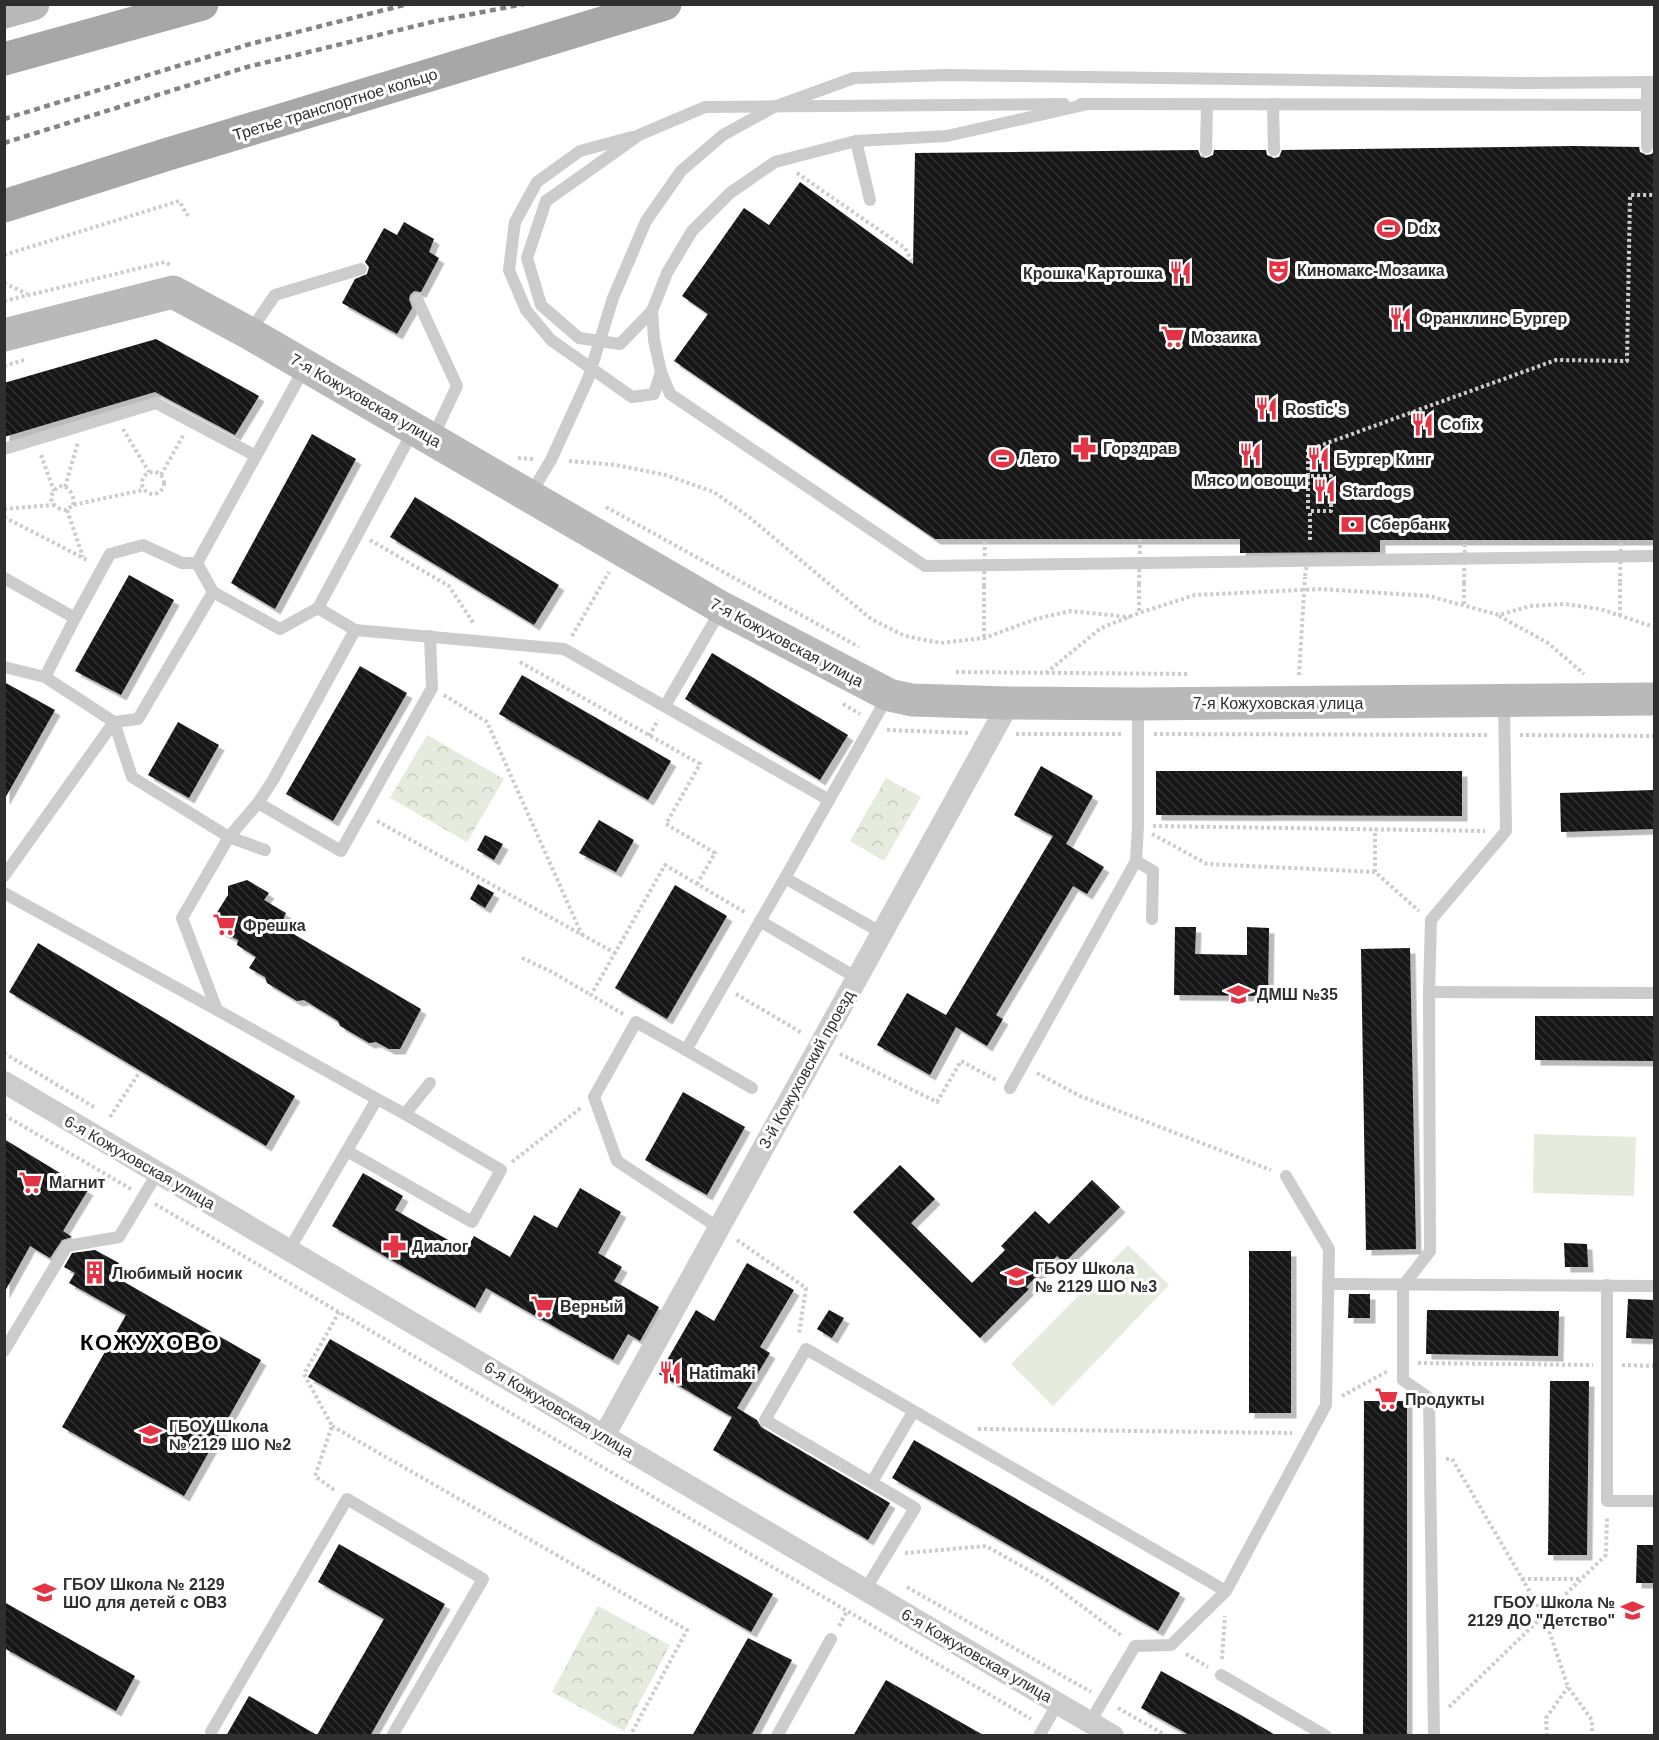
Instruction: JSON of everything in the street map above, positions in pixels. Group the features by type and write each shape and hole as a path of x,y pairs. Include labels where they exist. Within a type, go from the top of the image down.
{"main road":[{"path":"4,59 202,4"},
{"name":"Третье транспортное кольцо","path":"4,206 665,4"},
{"path":"4,213 47,192"}],"street":[{"path":"4,12 33,4"},
{"name":"7-я Кожуховская улица","path":"4,335 173,292 423,433 537,484 722,608 881,708 912,700 1009,704 1138,719 1504,701 1654,699"},
{"name":"3-й Кожуховский проезд","path":"604,1436 1009,704"},
{"name":"6-я Кожуховская улица","path":"4,1082 1058,1703 1099,1730"}],"lane":[{"path":"537,484 588,379 614,298 646,221 681,171 723,135 774,107 854,78 946,75 1523,83 1651,82 1647,147"},
{"path":"1432,105 1434,82"},
{"path":"661,372 654,394 632,397 551,340 526,310 509,270 515,222 537,182 580,151 639,135 705,107 1088,104 1651,105"},
{"path":"639,135 546,201 527,258 542,305 579,338 620,344 652,311 667,273 692,231 730,193 775,162 855,141 947,136 1088,104"},
{"path":"1206,150 1207,104"},
{"path":"1273,104 1274,150"},
{"path":"855,141 870,200"},
{"path":"249,333 275,295 361,268"},
{"path":"197,563 213,592 280,629 318,608 358,533 423,433 457,386 417,299"},
{"path":"652,311 654,340 661,372 670,394 925,567 1654,556"},
{"path":"197,563 306,366"},
{"path":"4,449 156,403 256,456"},
{"path":"45,677 110,554 143,545 183,563 197,563"},
{"path":"4,578 75,618"},
{"path":"4,876 114,722 138,719 213,592"},
{"path":"318,608 355,630 564,649 829,800"},
{"path":"665,706 722,608"},
{"path":"218,1010 182,918 229,837 258,803 273,780 355,630"},
{"path":"258,803 342,851 432,688 430,636"},
{"path":"4,667 45,677 114,722 132,777 229,837 265,850"},
{"path":"1433,1729 1429,1398 1403,1380 1403,1286 1430,1251 1431,920 1506,831 1504,701"},
{"path":"686,1050 881,708"},
{"path":"1010,1088 1136,861 1138,719"},
{"path":"1136,861 1154,871 1152,919"},
{"path":"785,878 882,933"},
{"path":"4,893 405,1114 501,1170 472,1222 347,1151"},
{"path":"760,921 857,978"},
{"path":"1430,992 1654,993"},
{"path":"719,1228 617,1161 594,1097 636,1022 752,1088"},
{"path":"405,1114 430,1083"},
{"path":"289,1250 377,1099"},
{"path":"4,1351 67,1246 119,1237 158,1173"},
{"path":"1099,1730 1135,1646 1171,1645 1226,1591 1326,1405 1329,1249 1286,1176"},
{"path":"1328,1284 1654,1286"},
{"path":"1607,1285 1607,1501 1654,1502"},
{"path":"865,1590 915,1508 765,1420 806,1349 1226,1591"},
{"path":"872,1482 913,1412"},
{"path":"211,1732 347,1499 483,1579 392,1736"},
{"path":"777,1736 831,1639"},
{"path":"1221,1675 1326,1736"},
{"path":"1041,1731 1058,1703"}],"path":[{"path":"797,173 905,248 913,264"},
{"path":"1310,540 1308,450 1556,360 1627,361 1630,195 1654,195"},
{"path":"4,255 179,201 188,216"},
{"path":"4,301 165,262 174,268"},
{"path":"4,283 28,295"},
{"path":"4,366 27,359"},
{"path":"114,415 149,472"},
{"path":"161,476 191,421"},
{"path":"65,488 82,425"},
{"path":"35,439 54,491"},
{"path":"517,458 537,484"},
{"path":"616,465 666,475 714,492 748,517 871,619 905,636 941,643 984,638 1036,619 1070,611 1130,617"},
{"path":"149,472 155,472 165,482 163,490 157,495 149,495 143,490 141,483 149,472"},
{"path":"1309,476 1331,476 1331,511 1309,511"},
{"path":"53,506 51,498 59,487 71,491 74,498 73,506"},
{"path":"4,508 53,506 59,510 67,510 73,506 143,490"},
{"path":"602,504 864,649"},
{"path":"4,517 83,558 67,510"},
{"path":"358,533 449,586 486,643 700,764 666,824 715,853 698,884"},
{"path":"984,638 985,539"},
{"path":"1139,613 1140,539"},
{"path":"1464,605 1465,540"},
{"path":"1620,616 1621,540"},
{"path":"1288,675 1299,675 1305,576 1309,554"},
{"path":"564,649 611,568"},
{"path":"1046,673 1101,628 1139,613 1195,596 1321,589 1429,596 1499,615 1548,643 1590,678 1578,678"},
{"path":"1499,615 1530,606 1565,604 1600,609 1654,627"},
{"path":"952,672 1196,674"},
{"path":"432,688 487,722 582,935"},
{"path":"843,704 881,708 888,730 992,734 1138,719 1505,735 1654,736"},
{"path":"363,813 615,953"},
{"path":"1138,826 1506,831"},
{"path":"1138,826 1208,864 1375,872 1431,920"},
{"path":"1375,829 1375,872"},
{"path":"591,995 665,865 760,921"},
{"path":"522,958 552,972 636,1022"},
{"path":"723,986 820,1044 937,1102 961,1061 1010,1088"},
{"path":"1022,1065 1080,1096 1286,1176"},
{"path":"110,1117 139,1073"},
{"path":"501,1170 594,1097"},
{"path":"4,1115 1041,1731"},
{"path":"719,1228 806,1288 793,1372"},
{"path":"339,1312 304,1374 332,1426 687,1630 630,1736"},
{"path":"1326,1405 1403,1363 1654,1366"},
{"path":"332,1426 315,1476 347,1499"},
{"path":"942,1428 1311,1434"},
{"path":"1452,1458 1544,1616 1568,1687 1592,1720 1592,1736"},
{"path":"1433,1729 1606,1555 1607,1501"},
{"path":"886,1554 986,1546 1048,1581 1135,1646"},
{"path":"1522,1579 1581,1579"},
{"path":"1171,1645 1221,1675 1226,1591"},
{"path":"1547,1736 1546,1718 1568,1687"}],"green space":[{"path":"427,735 504,779 467,842 390,798"},
{"path":"886,778 921,797 884,861 850,841"},
{"path":"1534,1134 1636,1137 1634,1196 1533,1193"},
{"path":"1128,1245 1169,1285 1053,1406 1011,1364"},
{"path":"598,1606 670,1645 624,1731 552,1692"}],"building":[{"name":"Мозаика","path":"1639,147 1640,152 1646,155 1652,154 1654,150 1654,540 1380,540 1380,552 1240,553 1240,539 935,539 674,361 708,314 682,296 744,208 769,225 800,182 913,264 915,153 1198,150 1201,157 1206,158 1213,155 1214,150 1266,150 1267,155 1274,158 1279,157 1282,150"},
{"path":"404,222 434,239 429,252 439,258 421,292 414,291 410,295 412,308 397,334 342,303 355,279 367,274 369,267 365,262 384,228 397,235"},
{"path":"156,339 259,396 235,435 155,392 4,437 4,383"},
{"path":"312,434 356,459 275,609 231,583"},
{"path":"415,497 559,585 534,625 390,537"},
{"path":"129,575 174,600 121,695 75,671"},
{"path":"712,653 848,735 820,780 685,699"},
{"path":"360,666 407,693 333,821 286,794"},
{"path":"522,675 671,761 648,800 499,714"},
{"path":"4,682 55,710 4,800"},
{"path":"178,722 219,745 189,798 148,775"},
{"path":"1041,766 1093,796 1066,844 1104,867 1087,894 1073,886 996,1015 1003,1019 987,1046 956,1027 930,1075 877,1045 907,993 946,1015 1053,836 1014,815"},
{"path":"1156,771 1462,771 1462,816 1156,815"},
{"path":"1654,790 1654,829 1561,832 1560,793"},
{"path":"599,820 634,840 616,872 579,853"},
{"path":"485,835 503,844 494,860 477,850"},
{"path":"247,880 269,893 264,900 286,913 280,926 421,1009 400,1049 389,1049 376,1042 369,1043 340,1026 338,1021 304,1000 297,1001 267,983 265,977 249,968 256,957 237,945 238,940 220,931 225,919 216,914 228,895 228,886"},
{"path":"478,884 494,893 485,908 470,899"},
{"path":"675,885 727,916 667,1019 615,988"},
{"path":"1175,927 1196,927 1195,954 1247,955 1247,927 1269,928 1268,996 1174,995"},
{"path":"38,943 295,1096 266,1146 9,992"},
{"path":"1410,948 1416,1249 1366,1250 1361,949"},
{"path":"1535,1016 1654,1016 1654,1061 1535,1060"},
{"path":"683,1092 745,1127 707,1195 645,1160"},
{"path":"4,1139 88,1190 63,1231 72,1237 62,1240 50,1258 30,1246 4,1293"},
{"path":"900,1165 935,1199 911,1223 972,1283 1005,1250 1001,1246 1035,1211 1049,1224 1092,1180 1120,1207 1064,1263 1057,1256 1026,1287 1029,1289 980,1338 853,1212"},
{"path":"363,1173 403,1196 395,1210 466,1250 474,1236 510,1257 534,1215 557,1228 580,1188 621,1212 598,1253 622,1267 614,1281 659,1307 640,1341 628,1334 613,1360 486,1288 475,1308 332,1226"},
{"path":"1564,1243 1587,1244 1588,1267 1565,1267"},
{"path":"95,1250 119,1263 112,1275 261,1360 184,1496 62,1427 126,1315 69,1283 75,1273 64,1267 72,1253"},
{"path":"1249,1251 1291,1251 1291,1413 1249,1413"},
{"path":"747,1263 794,1290 760,1347 770,1353 737,1408 757,1420 761,1427 890,1503 868,1540 713,1450 732,1417 659,1374 696,1310 714,1321"},
{"path":"1349,1294 1370,1294 1370,1318 1348,1318"},
{"path":"1628,1299 1654,1300 1654,1339 1626,1338"},
{"path":"829,1310 844,1318 832,1338 817,1329"},
{"path":"1427,1310 1559,1311 1558,1356 1426,1354"},
{"path":"330,1339 773,1594 751,1632 308,1377"},
{"path":"1550,1381 1589,1381 1587,1555 1548,1555"},
{"path":"1364,1401 1407,1401 1407,1736 1363,1736"},
{"path":"914,1440 1180,1593 1158,1631 892,1478"},
{"path":"339,1544 445,1604 370,1736 226,1736 249,1696 317,1735 384,1619 318,1582"},
{"path":"1637,1545 1654,1545 1654,1583 1636,1583"},
{"path":"4,1602 135,1676 116,1711 4,1648"},
{"path":"748,1638 792,1660 751,1736 692,1736"},
{"path":"1161,1671 1277,1736 1191,1736 1141,1708"},
{"path":"886,1680 985,1736 853,1736"}],"railway":[{"path":"4,119 250,44 408,4"},
{"path":"4,143 247,67 436,21 524,4"}],"place":[{"name":"Ddx","path":"1389,228"},
{"name":"Киномакс-Мозаика","path":"1279,270"},
{"name":"Крошка Картошка","path":"1181,273"},
{"name":"Франклинс Бургер","path":"1401,318"},
{"name":"Мозаика","path":"1173,337"},
{"name":"Rostic's","path":"1267,409"},
{"name":"Cofix","path":"1422,424"},
{"name":"Горздрав","path":"1085,448"},
{"name":"Мясо и овощи","path":"1250,455"},
{"name":"Лето","path":"1002,458"},
{"name":"Бургер Кинг","path":"1318,459"},
{"name":"Stardogs","path":"1324,491"},
{"name":"Сбербанк","path":"1352,524"},
{"name":"Фрешка","path":"225,925"},
{"name":"ДМШ №35","path":"1239,994"},
{"name":"Магнит","path":"31,1182"},
{"name":"Диалог","path":"394,1246"},
{"name":"Любимый носик","path":"94,1273"},
{"name":"ГБОУ Школа № 2129 ШО №3","path":"1017,1277"},
{"name":"Верный","path":"542,1306"},
{"name":"Hatimaki","path":"671,1373"},
{"name":"Продукты","path":"1387,1399"},
{"name":"ГБОУ Школа № 2129 ШО №2","path":"151,1435"},
{"name":"ГБОУ Школа № 2129 ШО для детей с ОВЗ","path":"45,1593"},
{"name":"ГБОУ Школа № 2129 ДО \"Детство\"","path":"1633,1611"}],"district":[{"name":"КОЖУХОВО","path":"150,1342"}]}
